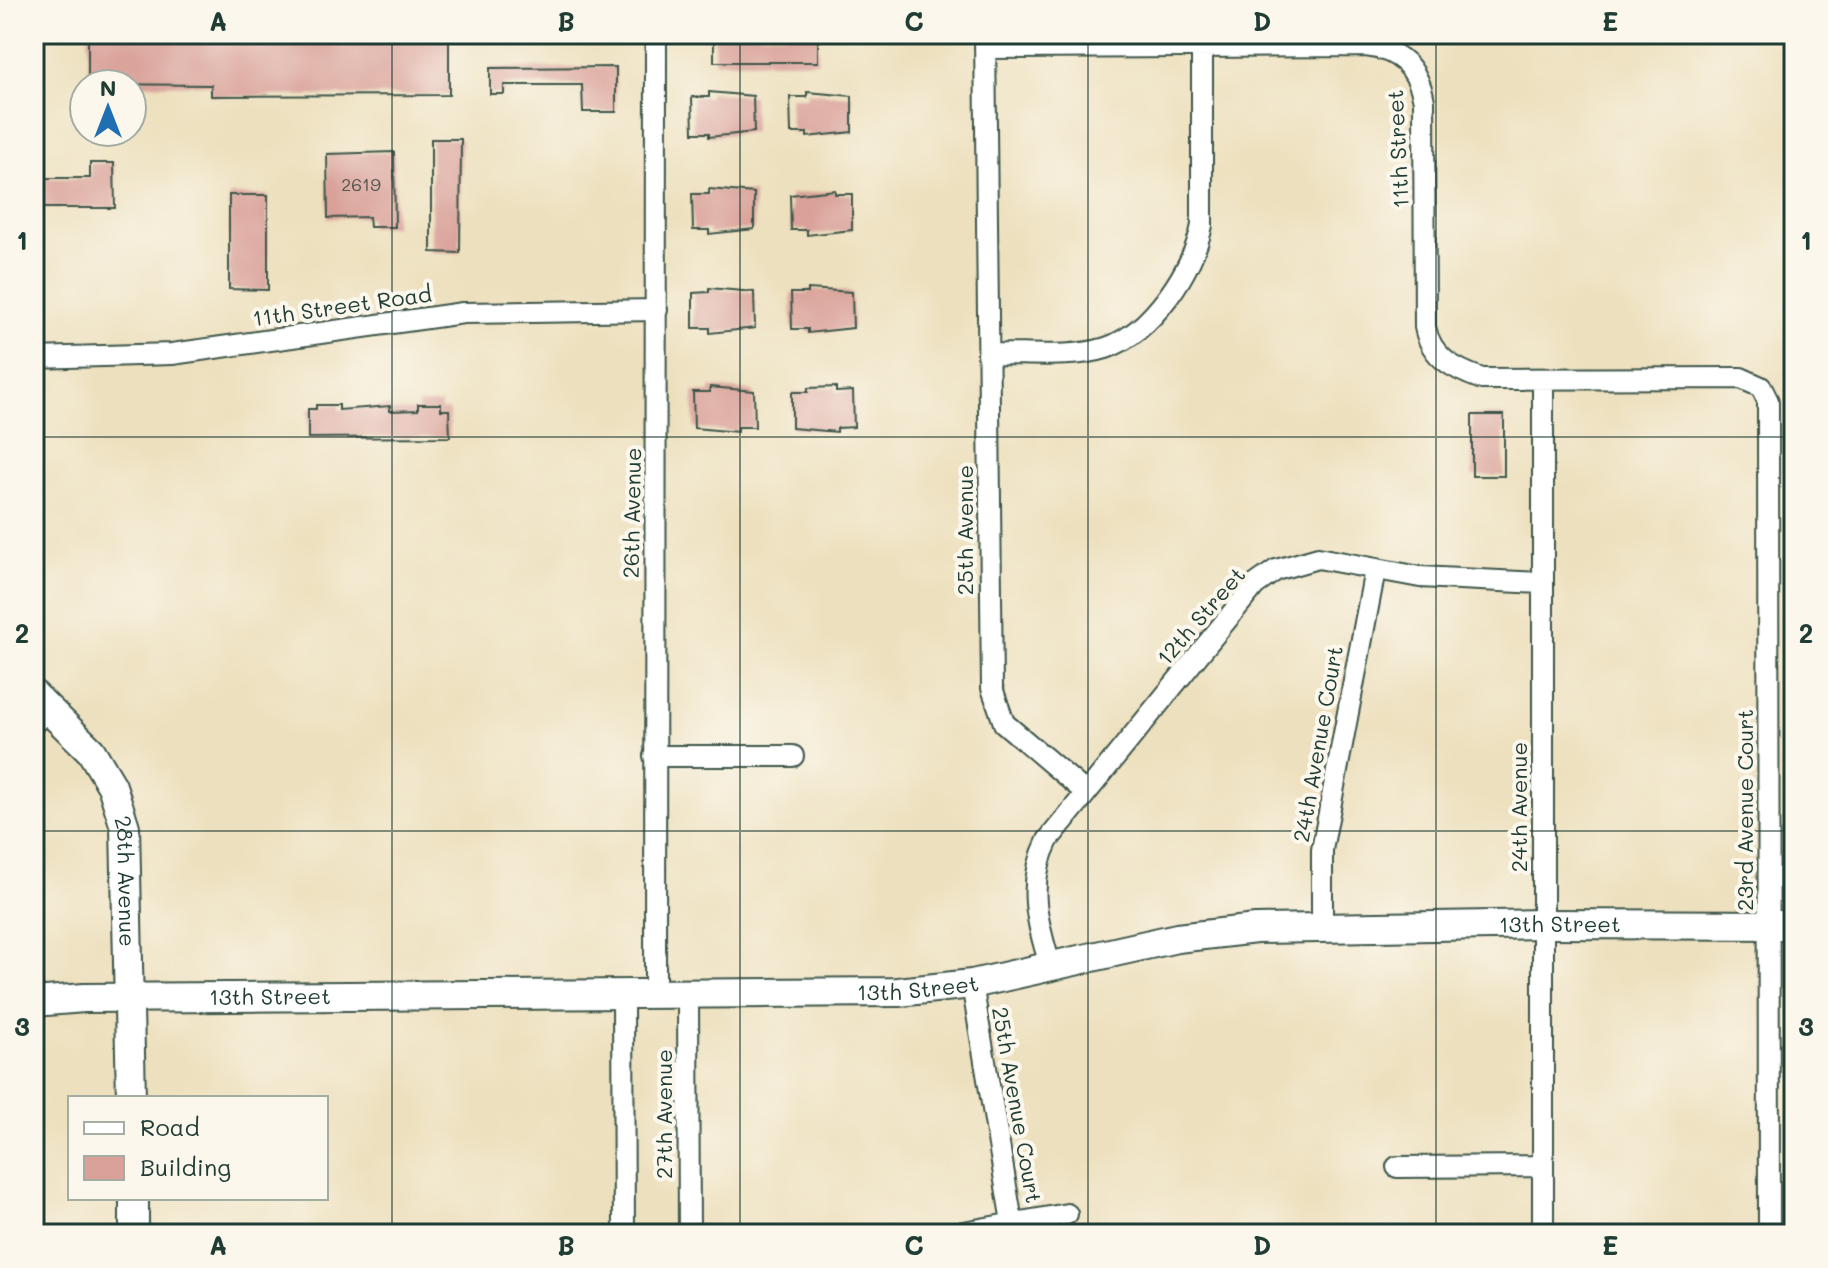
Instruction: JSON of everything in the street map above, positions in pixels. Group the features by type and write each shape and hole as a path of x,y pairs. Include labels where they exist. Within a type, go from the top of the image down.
{"street":[{"name":"26th Avenue","path":"655,993 656,34"},
{"name":"11th Street","path":"985,41 1202,48 1382,48 1407,63 1420,79 1424,101 1428,341 1454,368 1482,379 1741,378 1761,387"},
{"name":"25th Avenue","path":"985,41 989,662 993,696 1004,723 1085,792"},
{"path":"988,354 1107,348 1138,329 1172,290 1197,252 1202,225 1202,48"},
{"name":"11th Street Road","path":"34,358 172,354 463,313 657,310"},
{"name":"24th Avenue","path":"1543,381 1543,1234"},
{"name":"23rd Avenue Court","path":"1761,387 1768,401 1782,925 1769,1234"},
{"name":"12th Street","path":"1085,792 1255,585 1276,570 1318,558 1420,577 1542,583"},
{"name":"24th Avenue Court","path":"1322,928 1322,850 1375,570"},
{"name":"28th Avenue","path":"38,710 91,751 112,786 125,827 131,1096"},
{"path":"654,756 793,756"},
{"path":"1051,968 1038,927 1034,896 1036,872 1048,840 1085,792"},
{"name":"13th Street","path":"34,1002 129,998 898,992 972,984 1177,938 1256,929 1543,924 1782,925"},
{"name":"25th Avenue Court","path":"972,984 1014,1229"},
{"path":"623,994 624,1234"},
{"name":"27th Avenue","path":"688,994 689,1234"},
{"path":"1397,1167 1543,1166"},
{"path":"134,1200 134,1234"},
{"path":"952,1234 1014,1229 1067,1214"}],"building":[{"path":"88,34 449,34 449,95 211,96 211,85 148,84 148,68 88,68"},
{"path":"714,34 818,34 818,62 714,62"},
{"path":"616,67 616,112 583,112 582,85 504,85 504,94 490,94 490,68"},
{"path":"709,92 753,96 754,132 709,137 709,133 693,133 692,97 709,97"},
{"path":"807,92 852,96 852,132 807,137 807,133 791,133 790,97 807,97"},
{"path":"431,139 461,139 460,253 431,252"},
{"path":"394,152 395,227 370,227 369,217 328,218 327,154"},
{"path":"90,163 114,163 115,208 41,208 41,178 90,178"},
{"path":"709,189 754,193 754,229 709,234 709,230 693,230 692,194 709,194"},
{"path":"835,190 835,194 852,194 852,230 807,235 807,230 791,230 790,195"},
{"path":"229,195 268,195 268,290 229,289"},
{"path":"709,288 754,292 755,328 710,333 710,328 693,328 693,293 709,292"},
{"path":"808,289 852,292 853,328 808,333 808,329 792,329 791,293 808,293"},
{"path":"710,387 754,391 755,427 738,427 738,432 694,428 693,392 710,392"},
{"path":"836,387 836,392 853,391 854,427 837,428 837,432 792,428 792,392"},
{"path":"418,404 441,404 441,410 449,410 450,437 308,438 308,409 316,409 316,405 339,405 339,410 390,406 390,411 418,410"},
{"path":"1472,415 1504,415 1504,476 1472,476"}]}
